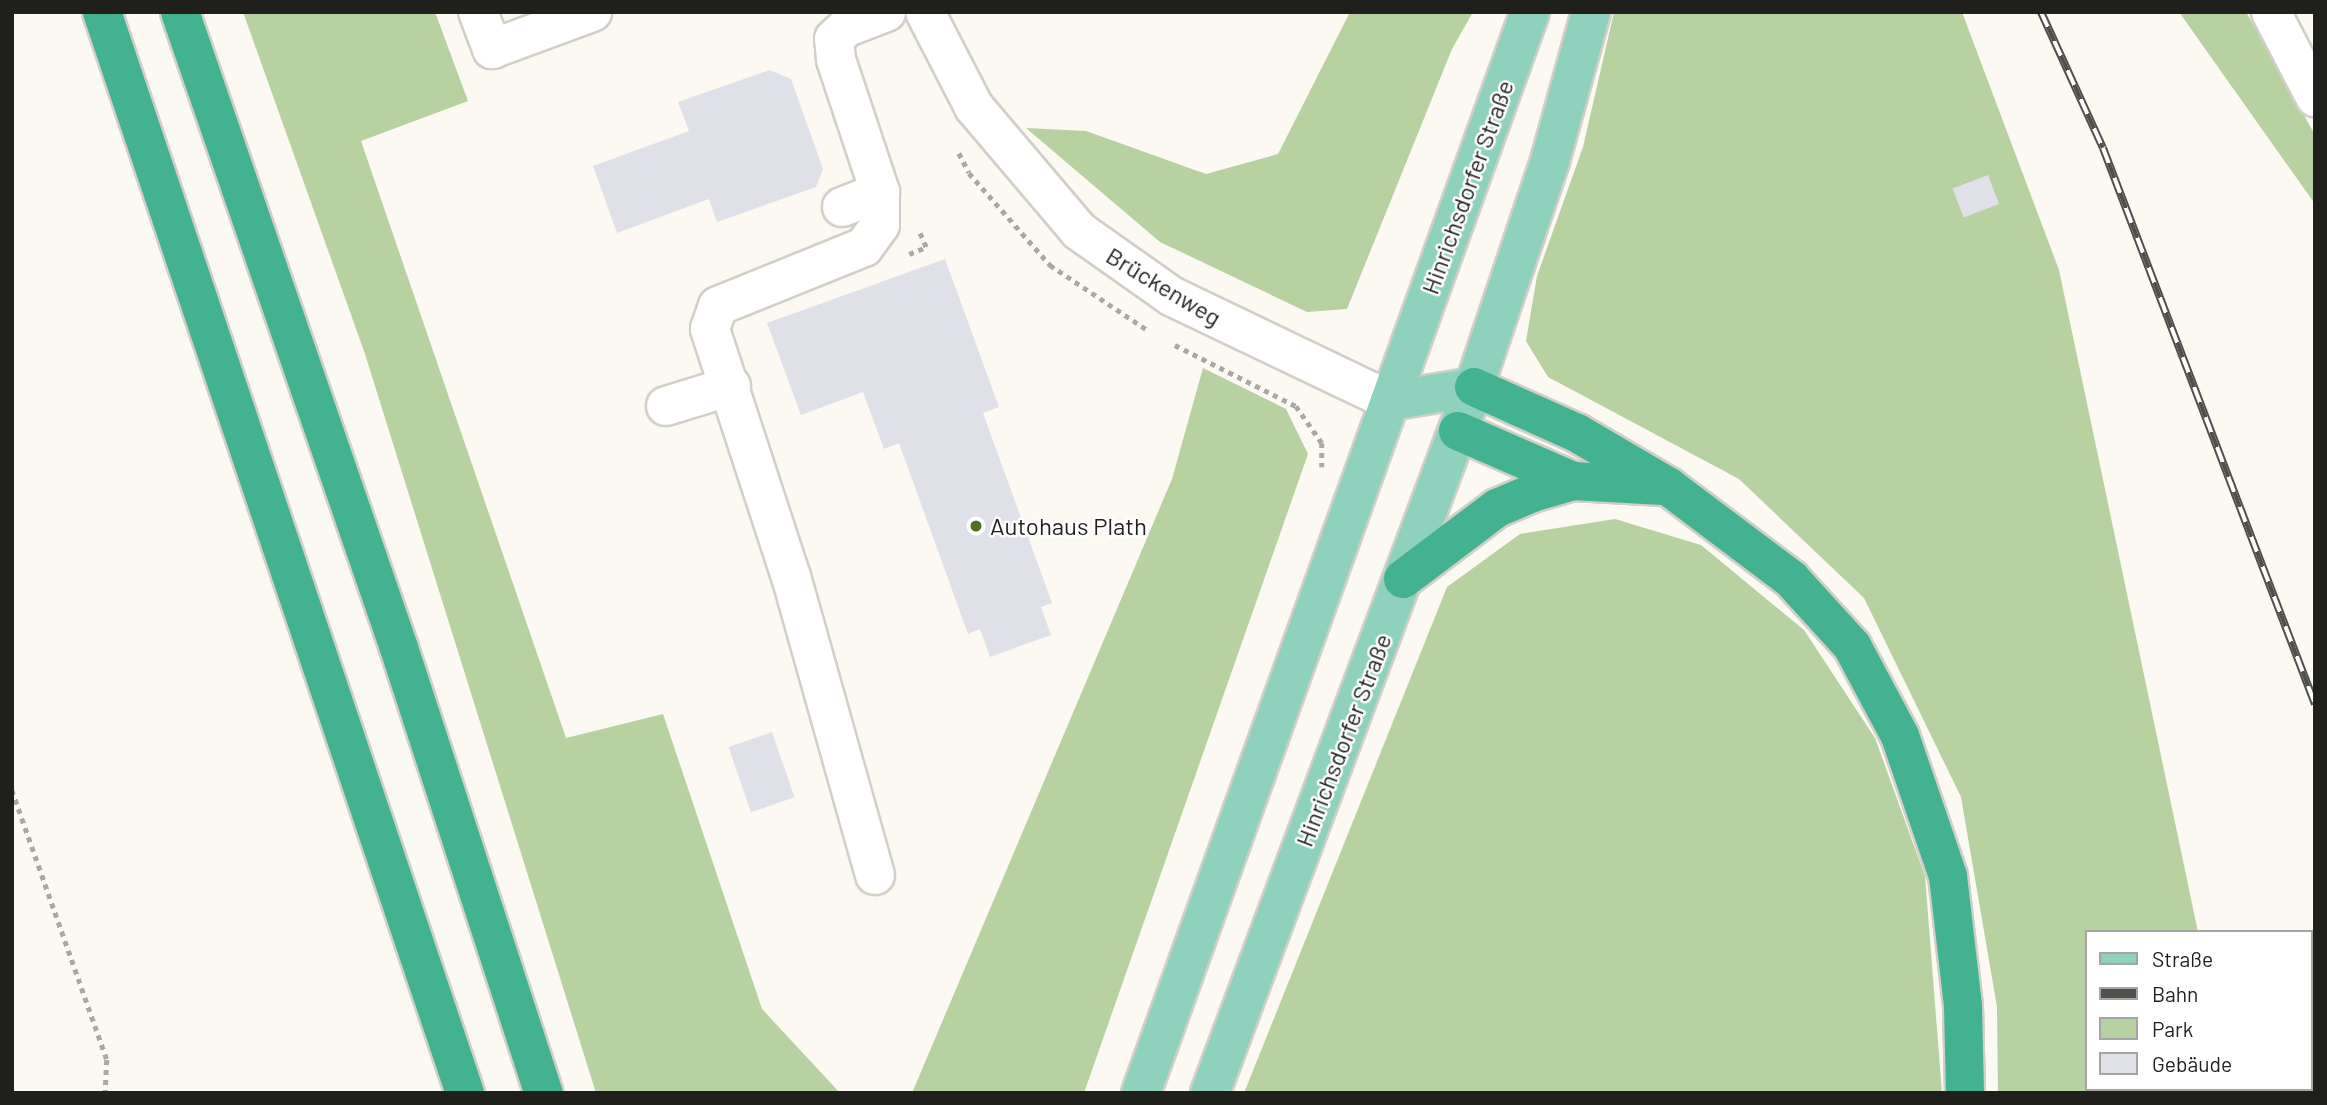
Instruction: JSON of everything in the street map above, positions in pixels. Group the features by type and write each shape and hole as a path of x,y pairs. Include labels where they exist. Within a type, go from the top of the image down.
{"highway":[{"path":"102,12 465,1093"},
{"path":"180,12 399,648 544,1093"},
{"path":"1474,387 1577,433 1669,487 1791,579 1852,646 1900,736 1948,876 1963,1006 1965,1093"},
{"path":"1458,431 1573,481 1669,487"},
{"path":"1404,579 1497,508 1573,481"}],"main road":[{"name":"Hinrichsdorfer Straße","path":"1141,1093 1530,12"},
{"name":"Hinrichsdorfer Straße","path":"1210,1093 1474,387 1550,161 1591,12"},
{"path":"1390,401 1474,387"},
{"name":"Brückenweg","path":"1390,401 1458,431"}],"street":[{"path":"478,12 492,49 592,12"},
{"path":"875,875 731,386 709,328 718,306 864,247 880,225 880,192 836,60 834,39 847,27 886,12"},
{"name":"Brückenweg","path":"925,12 974,107 1079,231 1171,296 1390,401"},
{"path":"2271,12 2315,97"},
{"path":"842,207 880,192"},
{"path":"666,406 731,386"}],"path":[{"path":"12,790 107,1060 105,1093"}],"green space":[{"path":"243,12 435,12 468,101 361,141 566,738 663,714 762,1009 840,1093 596,1093 365,354"},
{"path":"1350,12 1473,12 1452,49 1347,309 1307,312 1160,242 1026,128 1086,131 1206,174 1278,154"},
{"path":"1614,12 1962,12 2059,270 2198,930 2086,930 2086,1091 2232,1093 1998,1093 1997,1007 1961,797 1864,598 1739,479 1548,377 1526,341 1537,276 1583,147"},
{"path":"2179,12 2246,12 2315,135 2315,204"},
{"path":"1203,368 1286,409 1308,454 1084,1093 912,1093 1172,479"},
{"path":"1615,519 1701,545 1804,630 1875,738 1925,876 1942,1093 1244,1093 1447,587 1520,534"}],"building":[{"path":"770,70 791,79 823,169 816,187 717,222 709,199 617,233 593,166 689,131 678,102"},
{"path":"1988,175 1999,204 1964,218 1953,189"},
{"name":"Autohaus Plath","path":"945,259 999,407 983,413 1052,603 1041,607 1051,635 990,657 980,629 968,634 899,443 884,449 863,392 801,415 767,323"},
{"path":"772,732 794,797 751,812 729,747"}],"railway":[{"path":"2041,12 2103,148 2315,704"}],"place":[{"name":"Autohaus Plath","path":"976,526"}]}
